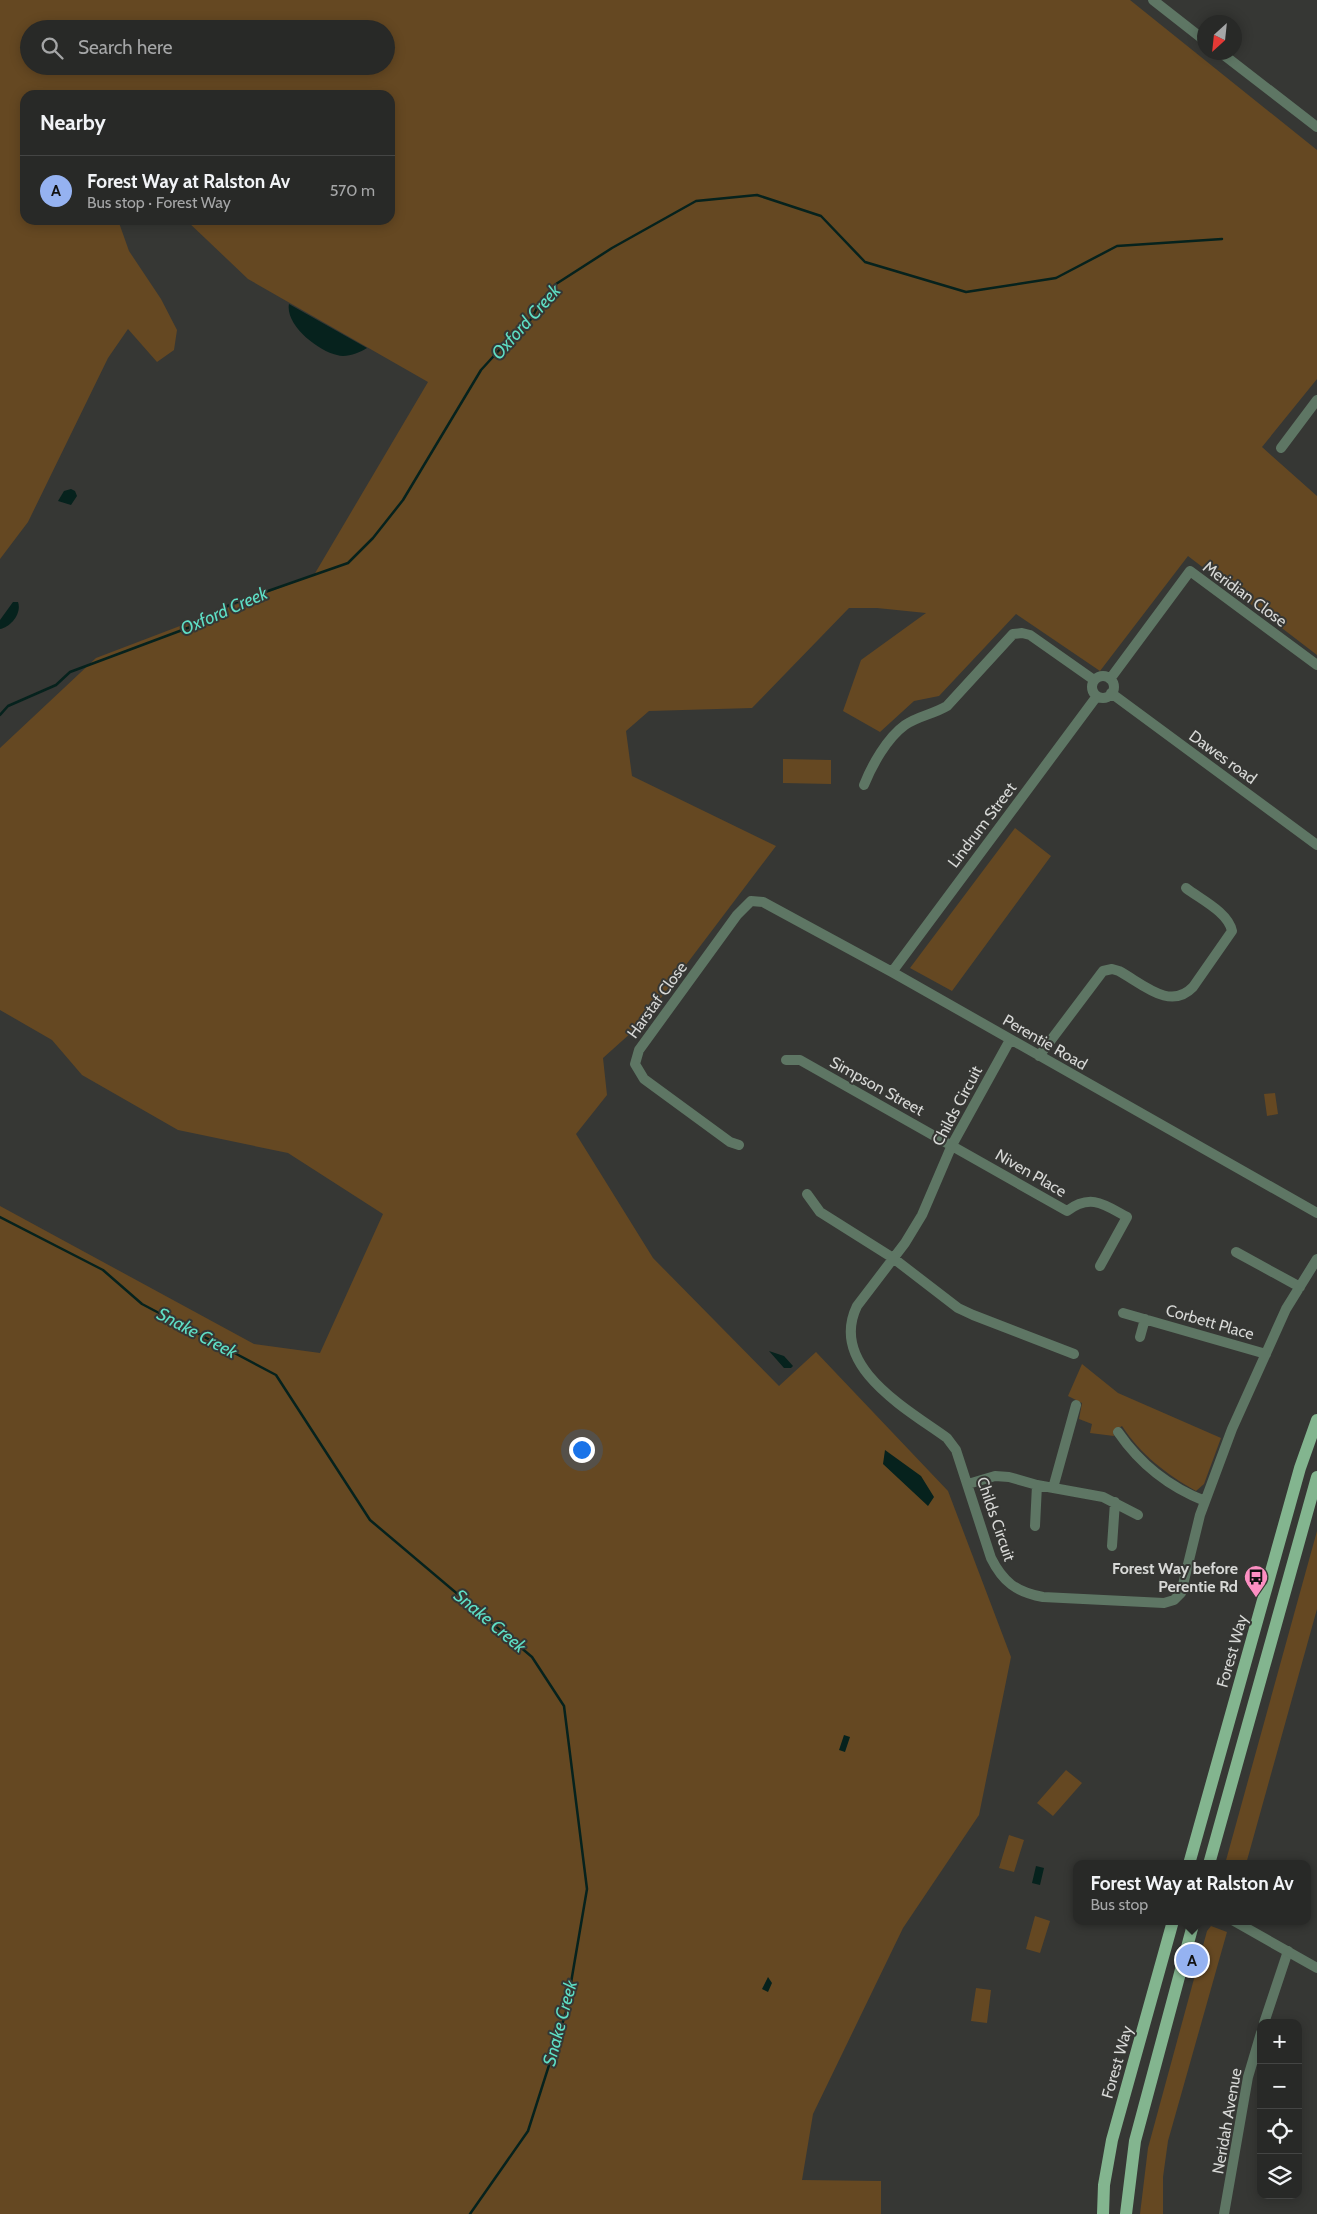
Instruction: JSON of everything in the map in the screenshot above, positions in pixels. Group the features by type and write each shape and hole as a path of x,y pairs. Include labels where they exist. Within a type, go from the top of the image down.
{"main road":[{"name":"Forest Way","path":"1191,1860 1300,1468 1317,1420"},
{"path":"1210,1860 1317,1477"},
{"name":"Forest Way","path":"1103,2214 1104,2185 1112,2140 1172,1925"},
{"path":"1126,2214 1135,2141 1193,1925"}],"street":[{"path":"1152,0 1197,35"},
{"path":"1230,60 1317,128"},
{"path":"1281,448 1317,400"},
{"name":"Meridian Close","path":"1110,678 1190,571 1317,665"},
{"path":"864,785 871,768 896,734 906,725 936,713 947,706 1013,634 1022,633 1030,635 1094,680"},
{"path":"1100,676 1110,678 1114,687 1111,693 1104,697 1096,696 1092,690 1094,680 1100,676"},
{"name":"Dawes road","path":"1111,693 1317,845"},
{"name":"Lindrum Street","path":"892,972 1096,696"},
{"path":"1039,1056 1103,971 1112,969 1120,971 1166,998 1175,998 1186,994 1193,987 1232,931 1230,924 1224,917 1186,888"},
{"name":"Perentie Road","path":"756,900 763,902 892,972 1317,1213"},
{"name":"Harstaf Close","path":"740,1145 730,1142 644,1079 635,1064 639,1050 723,933 746,904 756,900"},
{"name":"Childs Circuit","path":"1010,1040 952,1145 922,1215 857,1306 851,1318 850,1333 854,1348 870,1380 947,1438 956,1450 991,1558 997,1571 1012,1587 1025,1594 1043,1597 1164,1604 1174,1600 1181,1593 1185,1585 1205,1501 1232,1429 1286,1309 1317,1259"},
{"name":"Simpson Street","path":"786,1060 800,1060 952,1145"},
{"name":"Niven Place","path":"952,1145 1067,1211 1078,1203 1099,1201 1127,1217 1100,1266"},
{"path":"807,1194 820,1212 893,1258 958,1308 973,1316 1074,1354"},
{"path":"1236,1252 1300,1287"},
{"name":"Corbett Place","path":"1123,1313 1266,1354"},
{"name":"Corbett Place","path":"1140,1337 1145,1320"},
{"path":"1053,1488 1076,1405"},
{"path":"1118,1432 1141,1462 1177,1490 1205,1501"},
{"path":"968,1484 995,1476 1009,1477 1037,1485 1104,1497 1138,1515"},
{"path":"1036,1526 1037,1485"},
{"path":"1112,1546 1115,1502"},
{"path":"1241,1925 1317,1968"},
{"path":"1265,2019 1288,1951"},
{"name":"Neridah Avenue","path":"1224,2214 1248,2077 1257,2047"}],"shaded area":[{"path":"0,0 1130,0 1197,54 1197,60 1205,60 1317,150 1317,379 1262,447 1317,496 1317,655 1188,556 1100,671 1016,614 939,696 914,701 880,732 843,711 861,660 926,613 877,608 849,608 752,708 649,711 626,731 632,776 776,846 642,1023 603,1058 607,1095 576,1134 653,1258 779,1386 816,1352 948,1491 1011,1657 979,1815 903,1928 813,2114 802,2180 881,2181 881,2214 0,2214 0,1206 254,1344 320,1353 383,1214 288,1153 178,1130 82,1075 52,1040 0,1010 0,748 96,658 314,575 428,382 248,279 191,225 395,225 395,90 20,90 20,225 120,225 129,251 161,299 177,330 174,350 157,362 128,329 108,358 28,522 0,559"},
{"path":"783,759 831,760 831,784 783,783"},
{"path":"1015,828 1051,856 952,991 910,968"},
{"path":"1275,1093 1278,1114 1267,1116 1264,1094"},
{"path":"1082,1364 1118,1393 1221,1438 1204,1484 1196,1491 1174,1478 1137,1446 1122,1426 1113,1432 1114,1436 1090,1433 1092,1424 1079,1419 1082,1403 1068,1396"},
{"path":"1317,1531 1317,1609 1247,1860 1226,1860"},
{"path":"1066,1770 1082,1783 1053,1816 1037,1803"},
{"path":"1009,1835 1024,1840 1014,1872 999,1868"},
{"path":"1035,1916 1050,1921 1040,1953 1026,1949"},
{"path":"1211,1926 1227,1932 1168,2141 1163,2177 1163,2214 1140,2214 1148,2148 1207,1931"},
{"path":"976,1988 991,1990 987,2023 971,2021"}],"water":[{"path":"289,304 367,348 344,356 329,353 312,343 297,328 289,312"},
{"path":"71,489 75,491 77,496 71,505 58,501 64,491"},
{"path":"13,602 18,602 17,615 12,622 0,629 0,620"},
{"path":"769,1351 784,1356 793,1366 791,1368 784,1368"},
{"path":"885,1450 921,1476 934,1497 928,1506 883,1464"},
{"path":"844,1735 850,1737 845,1752 839,1750"},
{"path":"1036,1866 1044,1868 1040,1885 1032,1883"},
{"path":"768,1977 772,1983 768,1992 762,1989"}],"waterway":[{"name":"Oxford Creek","path":"0,715 8,706 56,685 70,672 193,626 231,604 348,563 373,538 403,500 481,370 502,347 527,326 541,301 556,284 612,248 696,201 757,195 821,216 865,262 966,292 1056,278 1117,246 1222,239"},
{"name":"Snake Creek","path":"0,1217 103,1270 142,1304 276,1375 370,1520 532,1657 564,1706 587,1889 566,2012 528,2131 470,2214"}],"place":[{"name":"Forest Way before Perentie Rd","path":"1256,1598"},
{"name":"Forest Way at Ralston Av","path":"1192,1960"}]}
